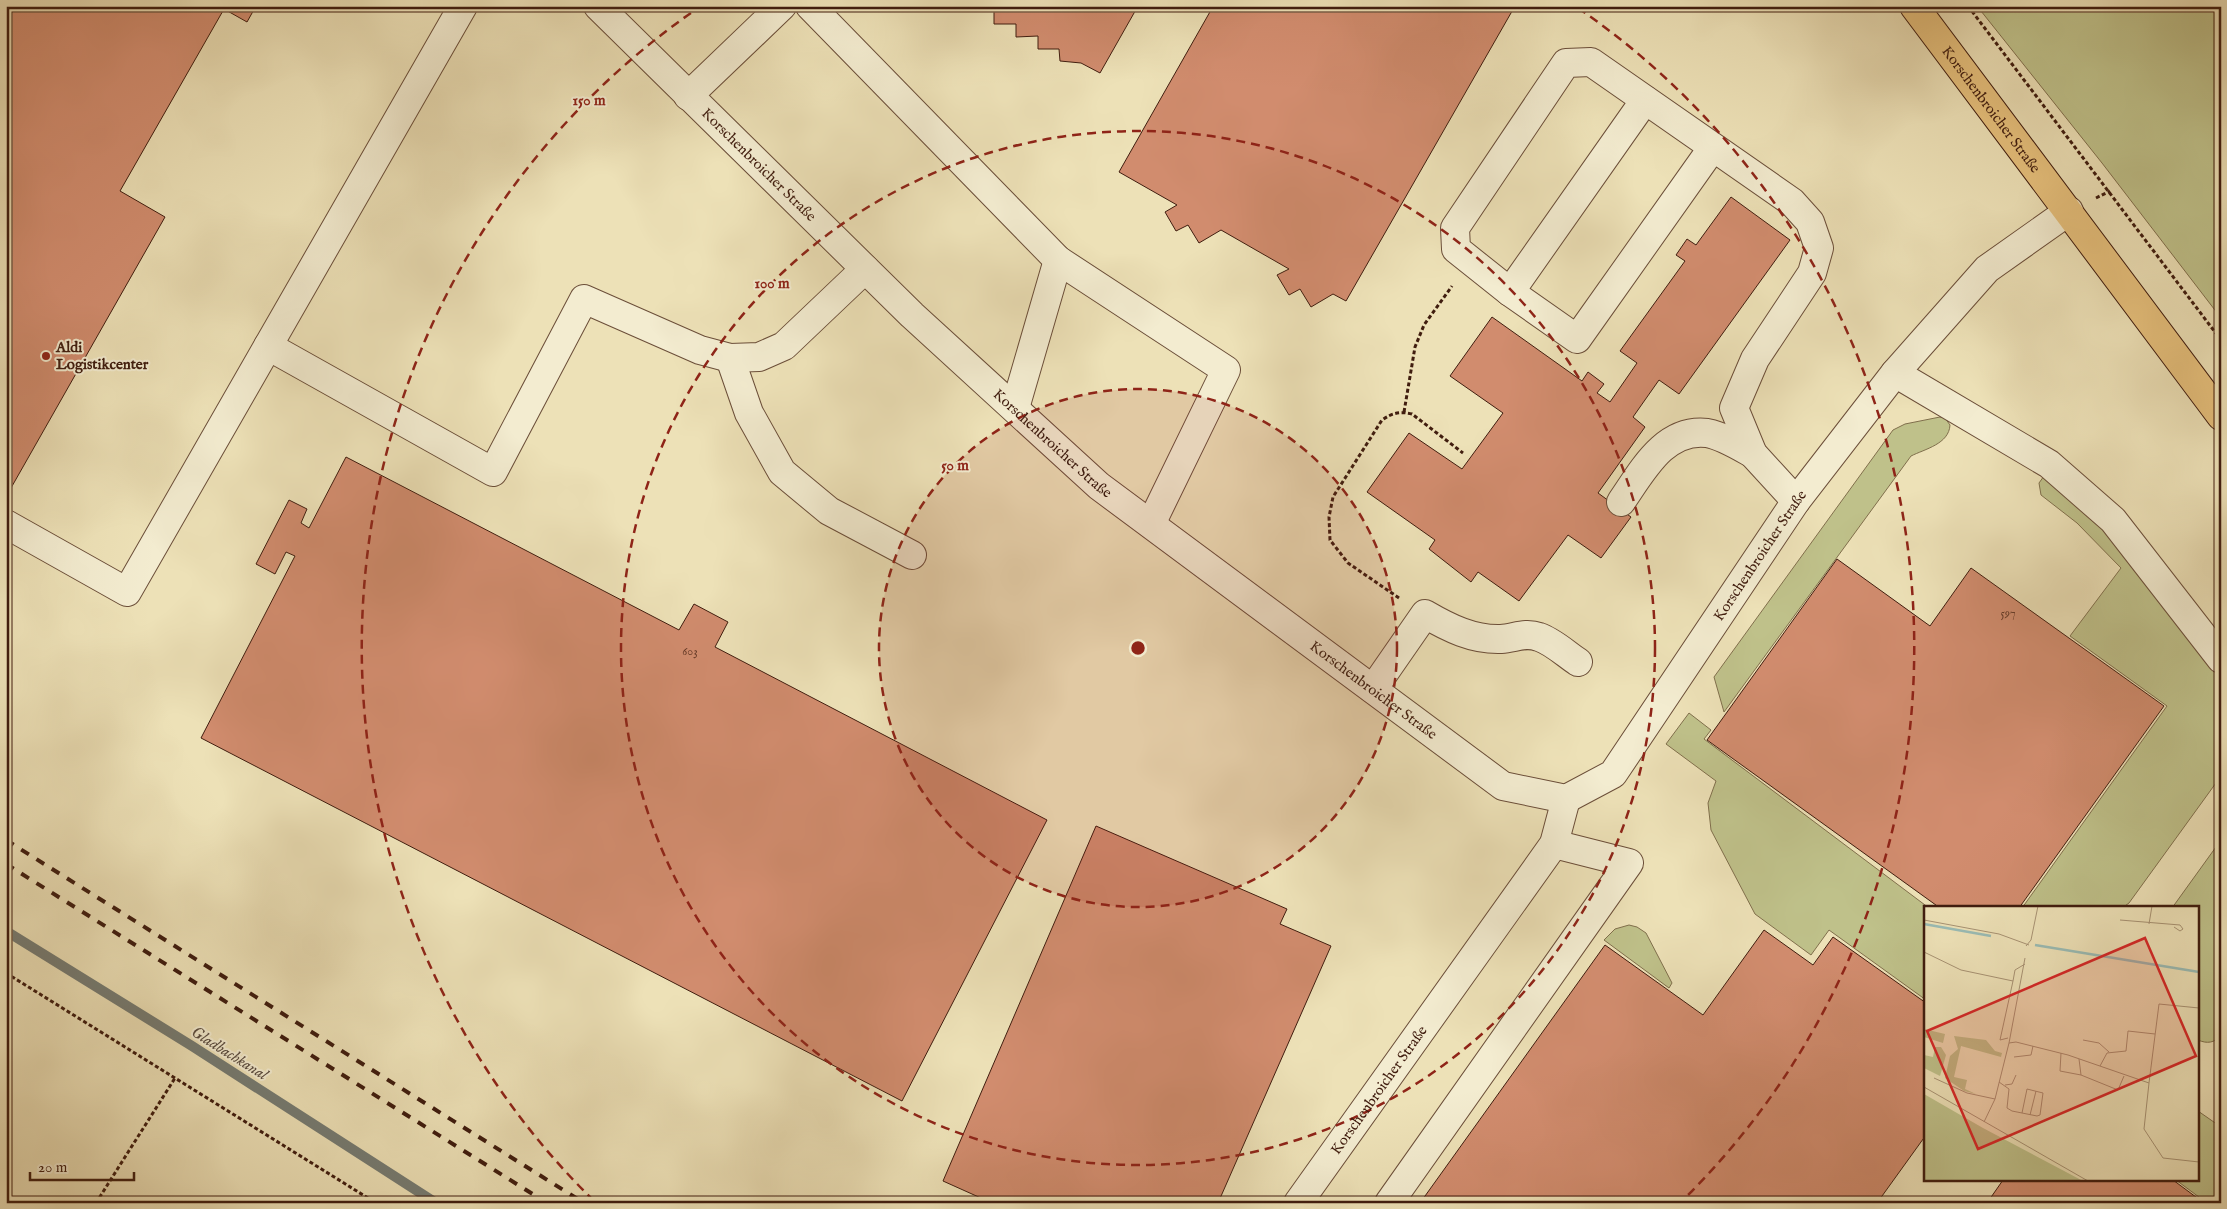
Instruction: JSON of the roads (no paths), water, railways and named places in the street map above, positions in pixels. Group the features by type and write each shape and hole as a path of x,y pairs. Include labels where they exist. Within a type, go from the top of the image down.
{"main road":[{"name":"Korschenbroicher Straße","path":"1914,6 2221,416"}],"street":[{"path":"6,524 126,592 464,6"},
{"name":"Korschenbroicher Straße","path":"598,6 912,315 1099,486 1503,786 1566,799 1613,774 1796,501 1895,373 1987,269 2069,211"},
{"path":"688,96 782,6"},
{"path":"810,6 1058,260 1226,370 1151,524"},
{"path":"1713,147 1577,339 1510,292 1456,249 1455,228 1566,63 1591,62 1792,202 1810,222 1819,248 1812,273 1755,359 1734,408 1753,454 1796,501"},
{"path":"1510,292 1645,100"},
{"path":"1015,408 1058,260"},
{"path":"268,346 493,472 584,299 700,350 730,358 759,357 784,346 865,269"},
{"path":"730,358 749,413 782,472 829,511 912,555"},
{"path":"1895,373 2048,464 2113,520 2221,659"},
{"path":"1621,502 1662,448 1675,438 1689,433 1708,434 1753,454"},
{"path":"1373,689 1425,614 1447,628 1490,639 1504,639 1524,634 1540,637 1578,662"},
{"name":"Korschenbroicher Straße","path":"1298,1203 1554,844 1566,799"},
{"path":"1390,1203 1629,863 1554,844"}],"waterway":[{"name":"Gladbachkanal","path":"6,931 192,1046 436,1203"}],"railway":[{"path":"6,840 584,1203"},
{"path":"6,864 547,1203"}],"place":[{"name":"Aldi Logistikcenter","path":"46,356"}]}
